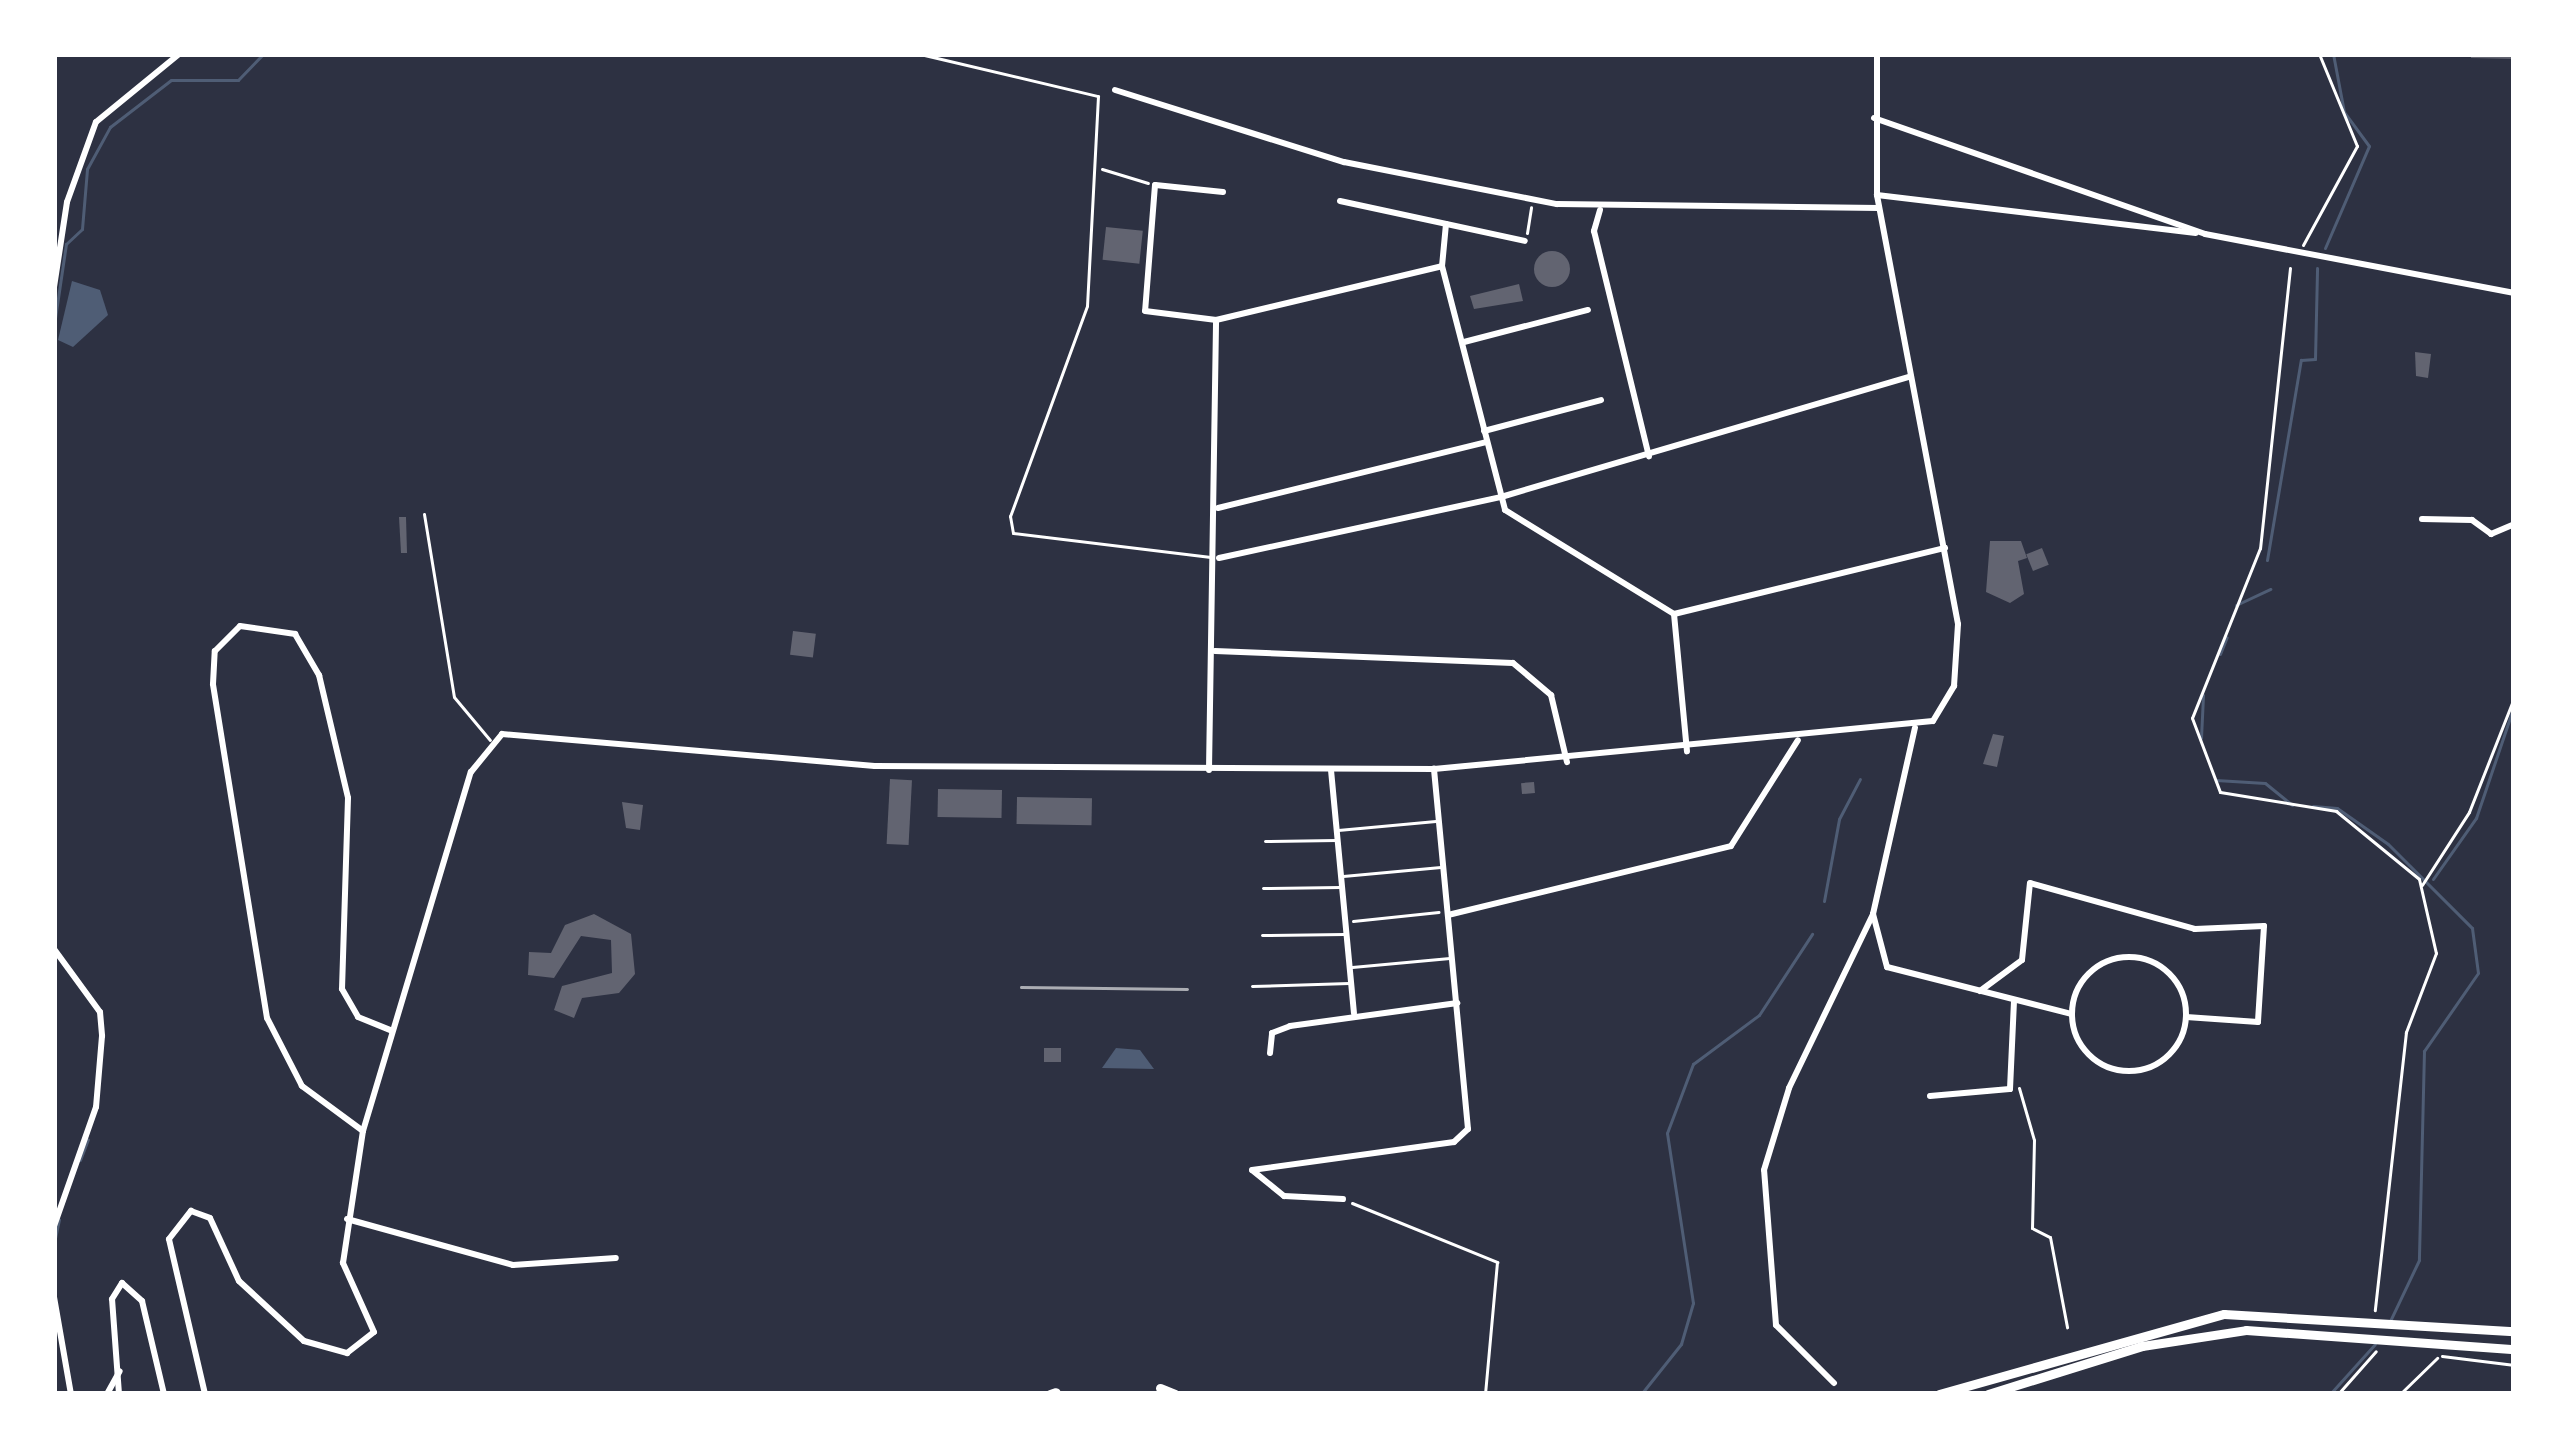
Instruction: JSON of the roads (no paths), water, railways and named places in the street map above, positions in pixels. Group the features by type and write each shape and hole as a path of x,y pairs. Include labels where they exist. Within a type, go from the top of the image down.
{"highway":[{"path":"1940,1394 2153,1325 2312,1315 2514,1331"},
{"path":"1988,1394 2103,1358 2218,1333 2307,1332 2514,1349"},
{"path":"2095,1372 2103,1358"},
{"path":"2012,1387 2029,1394"},
{"path":"1160,1388 1175,1394"}],"street":[{"path":"54,287 67,202 96,122 178,54"},
{"path":"205,1394 169,1225 190,1210 210,1218 239,1281 274,1319 347,1353 374,1332 344,1264 363,1130 390,1030 490,740 519,734 874,766 1434,769 1568,762 1916,728 1940,715 1956,675 1945,548 1877,195 1877,54"},
{"path":"1115,90 1353,164 1600,210 1879,208"},
{"path":"1874,118 2205,234"},
{"path":"1222,192 1155,185 1145,311 1216,320 1442,266"},
{"path":"1877,195 2205,234 2514,293"},
{"path":"1340,201 1526,241"},
{"path":"1600,210 1594,232 1649,456"},
{"path":"1446,224 1442,266 1501,497 1674,614 1945,548"},
{"path":"1464,342 1588,310"},
{"path":"1209,770 1219,558 1216,320"},
{"path":"1219,558 1501,497 1911,376"},
{"path":"1484,431 1601,400"},
{"path":"1218,508 1486,442"},
{"path":"2422,519 2472,520 2492,534 2514,524"},
{"path":"1674,614 1688,751"},
{"path":"363,1130 302,1086 280,1053 213,684 222,640 269,625 310,652 348,798 342,989 358,1017 390,1030"},
{"path":"1215,651 1513,663 1551,695 1568,762"},
{"path":"1834,1383 1776,1325 1762,1184 1789,1088 1873,914 1916,728"},
{"path":"1444,913 1731,846 1798,740"},
{"path":"1343,1199 1284,1196 1252,1170 1461,1140 1456,1003 1434,769"},
{"path":"1330,770 1354,1013"},
{"path":"1980,991 2023,960 2030,883 2194,929 2264,926 2258,1022 2186,1017"},
{"path":"1873,914 1888,967 2071,1014"},
{"path":"54,949 100,1012 102,1036 96,1107 54,1226"},
{"path":"2130,957 2170,974 2186,1017 2170,1055 2129,1072 2088,1055 2071,1014 2090,972 2130,957"},
{"path":"1930,1096 1995,1098 2014,1076 2014,1002"},
{"path":"1270,1053 1279,1029 1354,1013 1456,1003"},
{"path":"347,1220 513,1265 616,1258"},
{"path":"119,1394 122,1368 112,1299 122,1283 142,1301 164,1394"},
{"path":"54,1297 70,1394"},
{"path":"107,1394 122,1368"}],"lane":[{"path":"920,54 1093,90 1096,168 1077,350 1010,516 1013,533 1219,558"},
{"path":"424,514 454,697 490,740"},
{"path":"1336,830 1439,821"},
{"path":"1265,841 1337,840"},
{"path":"1341,876 1443,867"},
{"path":"1264,888 1342,886"},
{"path":"1262,935 1346,934"},
{"path":"1349,968 1452,958"},
{"path":"1252,986 1351,983"},
{"path":"2442,1357 2514,1365"}],"water":[{"path":"72,281 100,290 108,315 73,347 58,340"},
{"path":"1116,1048 1140,1050 1154,1069 1102,1068"}],"waterway":[{"path":"54,325 66,244 82,229 87,169 110,127 171,80 238,80 263,54"},
{"path":"2325,248 2369,146 2344,112 2333,54"},
{"path":"2267,560 2301,360 2315,359 2317,268"},
{"path":"2236,605 2270,589"},
{"path":"2220,654 2227,637"},
{"path":"2201,738 2203,695"},
{"path":"2433,879 2476,818 2514,706"},
{"path":"1824,901 1839,819 1860,779"},
{"path":"2216,780 2265,783 2292,805"},
{"path":"2313,806 2337,808 2388,844 2472,928 2478,973 2424,1051 2419,1260 2390,1321"},
{"path":"1642,1393 1681,1344 1693,1303 1667,1133 1693,1064 1759,1015 1812,934"},
{"path":"80,1160 88,1139"},
{"path":"54,1243 59,1220"},
{"path":"2330,1394 2375,1344"}],"railway":[{"path":"1021,987 1187,989"}]}
